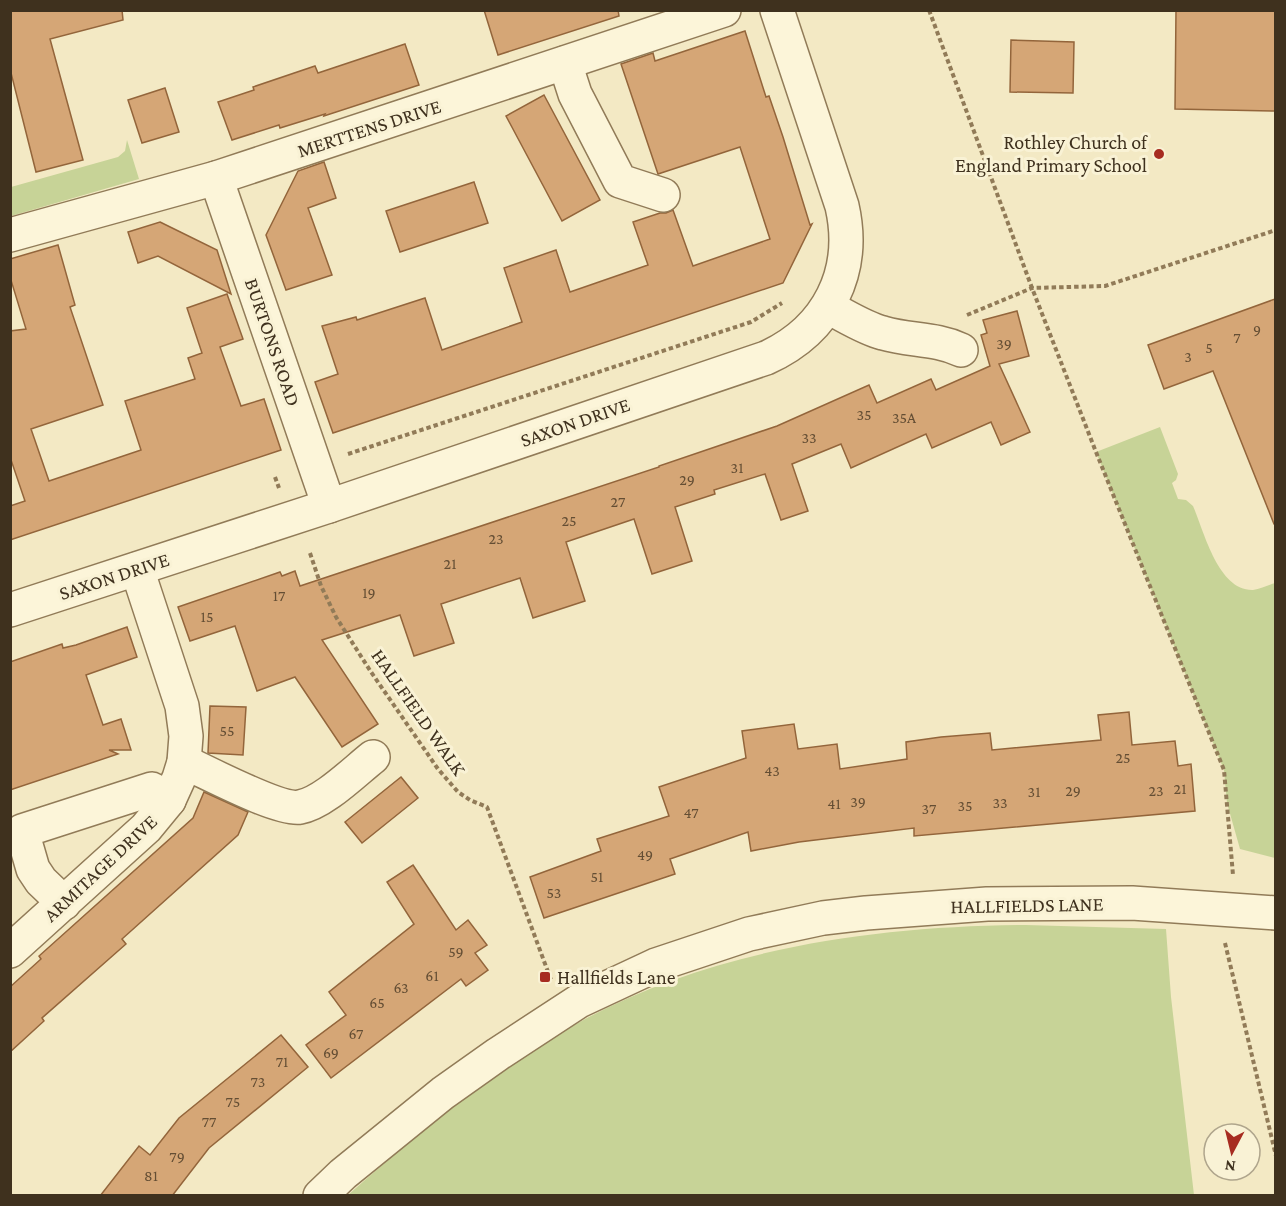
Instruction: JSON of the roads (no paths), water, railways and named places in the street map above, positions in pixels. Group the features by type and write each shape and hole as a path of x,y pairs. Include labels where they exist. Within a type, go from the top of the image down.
{"street":[{"name":"MERTTENS DRIVE","path":"10,235 216,178 724,10"},
{"name":"SAXON DRIVE","path":"10,610 329,506 766,358 794,344 828,307 842,271 847,226 777,10"},
{"path":"565,63 574,94 620,181 663,195"},
{"name":"BURTONS ROAD","path":"216,178 329,506"},
{"path":"828,307 873,330 898,337 937,341 959,335"},
{"name":"ARMITAGE DRIVE","path":"10,951 146,828 169,800 179,778 184,762 186,736 182,706 137,569"},
{"path":"184,762 261,797 288,807 300,807 320,798 373,757"},
{"path":"64,903 41,881 33,869 22,831 152,789 169,800"},
{"name":"HALLFIELDS LANE","path":"320,1196 343,1174 443,1093 563,1010 612,984 693,951 749,934 823,918 910,908 987,903 1101,903 1228,908 1275,913"}],"place":[{"name":"Rothley Church of England Primary School","path":"1159,154"},
{"name":"Hallfields Lane","path":"545,977"}]}
